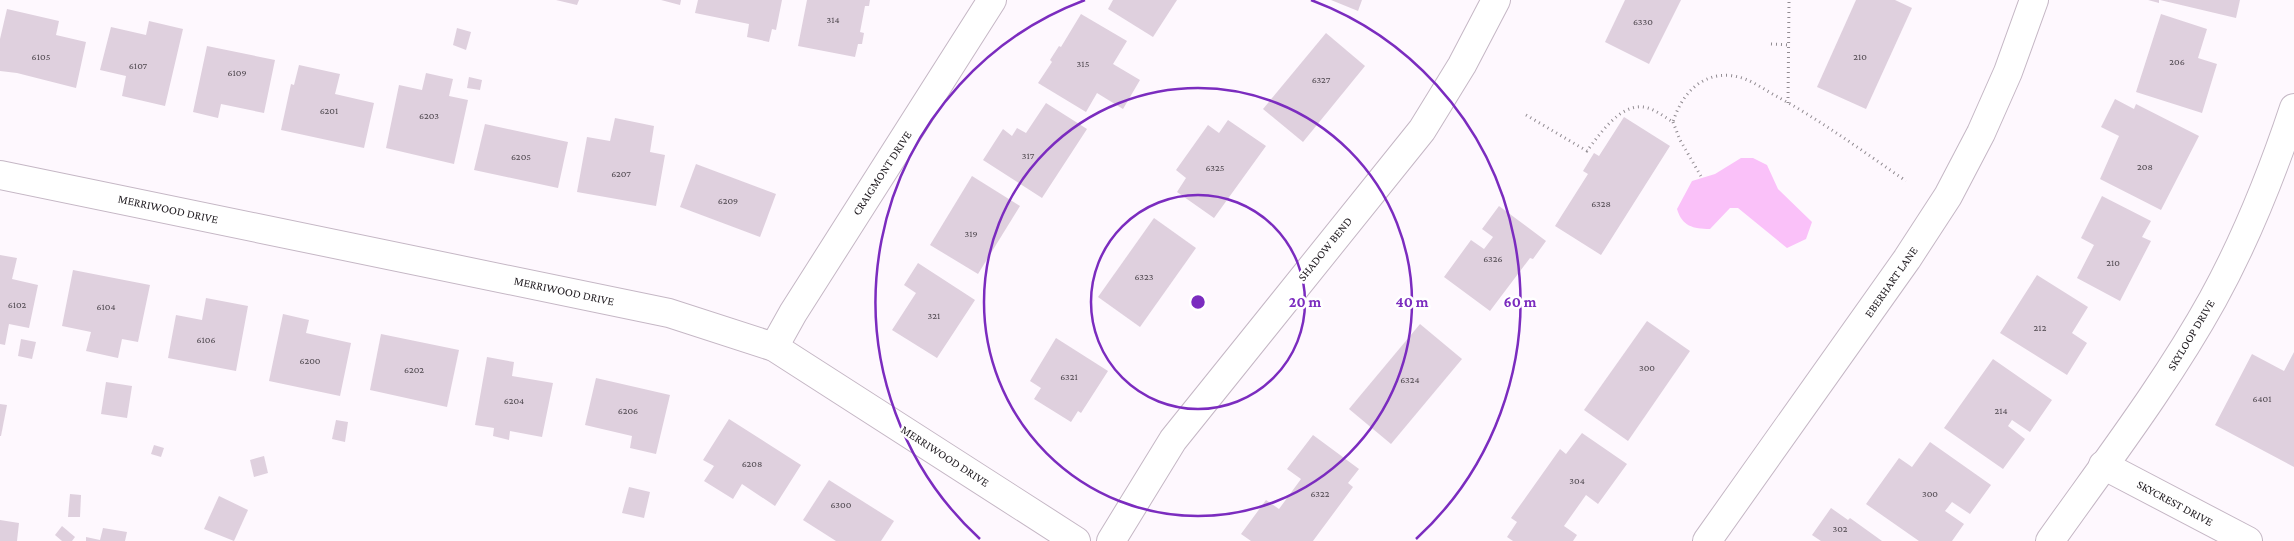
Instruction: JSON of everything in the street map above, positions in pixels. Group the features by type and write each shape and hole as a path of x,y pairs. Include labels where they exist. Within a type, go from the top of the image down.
{"street":[{"name":"CRAIGMONT DRIVE","path":"774,347 793,313 992,0"},
{"name":"SHADOW BEND","path":"1111,541 1173,440 1422,130 1462,65 1496,0"},
{"name":"EBERHART LANE","path":"1707,541 1907,259 1948,196 1997,98 2034,0"},
{"name":"SKYLOOP DRIVE","path":"2050,541 2169,371 2212,300 2245,236 2272,171 2294,110"},
{"name":"MERRIWOOD DRIVE","path":"0,175 669,312 774,347 1076,541"},
{"name":"SKYCREST DRIVE","path":"2104,465 2248,541"}],"path":[{"path":"1788,102 1789,0"},
{"path":"1771,44 1789,45"},
{"path":"1673,122 1684,95 1694,86 1715,77 1744,79 1811,116 1906,181"},
{"path":"1526,115 1587,151 1605,127 1633,108 1650,108 1673,122 1680,140 1702,178"}],"shaded area":[{"path":"1741,158 1753,158 1767,165 1778,189 1812,222 1806,239 1787,248 1738,208 1730,208 1710,229 1693,227 1685,223 1677,209 1692,181 1715,174"}],"building":[{"path":"556,0 579,0 577,5"},
{"path":"661,0 681,0 680,5"},
{"path":"698,0 782,0 776,30 772,29 769,42 747,37 749,24 695,13"},
{"path":"807,0 870,0 869,6 865,6 860,32 864,33 862,44 858,44 855,57 798,46"},
{"path":"1113,0 1177,0 1153,37 1108,9"},
{"path":"1331,0 1362,0 1358,11"},
{"path":"1625,0 1681,0 1649,64 1605,42"},
{"path":"1856,0 1895,0 1912,8 1866,109 1817,87"},
{"path":"2148,0 2159,0 2159,3"},
{"path":"2160,0 2240,0 2236,18"},
{"path":"7,9 59,21 56,35 86,42 76,88 17,73 0,71 0,39"},
{"path":"1081,14 1127,41 1113,64 1140,80 1123,109 1097,93 1086,112 1038,83 1052,62 1050,60 1059,46 1061,47"},
{"path":"2161,14 2207,29 2198,58 2217,64 2202,113 2136,92"},
{"path":"149,21 183,29 165,106 122,96 126,76 100,70 111,27 146,35"},
{"path":"457,28 471,32 466,50 453,45"},
{"path":"1326,33 1365,66 1303,142 1263,109"},
{"path":"207,46 275,60 264,113 221,104 218,118 193,112"},
{"path":"299,65 340,74 335,94 374,103 364,148 281,130 291,84 294,85"},
{"path":"426,73 453,79 449,96 468,100 454,164 386,148 399,85 422,90"},
{"path":"469,77 482,80 480,90 467,88"},
{"path":"2115,99 2134,109 2136,104 2199,136 2161,210 2100,179 2119,136 2101,127"},
{"path":"1046,103 1087,129 1042,198 983,160 1003,129 1012,136 1017,128 1026,133"},
{"path":"1624,117 1670,146 1601,255 1555,226 1588,174 1583,171 1594,153 1599,156"},
{"path":"615,118 654,126 650,152 665,155 656,206 577,192 587,137 610,141"},
{"path":"1228,120 1266,146 1214,218 1177,192 1186,178 1176,170 1208,125 1219,133"},
{"path":"485,124 568,142 558,188 474,170"},
{"path":"696,164 776,194 760,237 680,207"},
{"path":"972,176 1020,206 978,274 930,245"},
{"path":"2102,196 2151,221 2142,237 2151,241 2120,301 2077,278 2094,245 2081,238"},
{"path":"1499,206 1546,241 1533,259 1530,258 1490,311 1444,277 1471,240 1484,249 1493,237 1482,229"},
{"path":"1154,218 1196,248 1140,327 1098,297"},
{"path":"0,255 17,258 12,279 38,285 29,328 9,324 5,345 0,344"},
{"path":"918,263 975,300 937,358 892,330 916,293 904,285"},
{"path":"73,270 150,285 138,342 122,339 118,358 86,351 91,332 62,326"},
{"path":"2037,275 2088,307 2072,333 2087,343 2067,375 2000,333"},
{"path":"206,298 248,306 236,371 168,358 176,315 202,320"},
{"path":"283,314 309,320 306,333 351,343 340,396 269,381"},
{"path":"1647,321 1690,351 1628,441 1584,410"},
{"path":"1420,324 1462,359 1391,444 1349,409"},
{"path":"381,334 459,350 447,407 370,390"},
{"path":"1056,338 1108,371 1081,413 1078,411 1071,422 1034,399 1041,388 1030,381"},
{"path":"21,339 36,342 32,359 18,356"},
{"path":"2294,352 2294,467 2215,425 2252,354 2284,371"},
{"path":"487,357 514,362 512,376 553,383 542,437 510,431 509,440 493,436 494,428 475,425"},
{"path":"1993,359 2052,400 2030,432 2012,420 2008,426 2025,439 2003,469 1944,428"},
{"path":"596,378 670,395 656,454 630,448 632,436 585,425"},
{"path":"106,382 132,386 127,418 101,414"},
{"path":"0,404 7,405 1,436 0,436"},
{"path":"729,419 801,465 775,506 742,484 733,499 704,481 714,466 703,460"},
{"path":"336,420 348,422 345,442 332,439"},
{"path":"1582,433 1627,464 1598,504 1586,495 1564,526 1577,535 1573,541 1513,541 1507,537 1517,522 1511,518 1560,449 1566,454"},
{"path":"1313,435 1359,469 1348,483 1353,487 1313,541 1251,541 1241,534 1266,500 1279,509 1301,479 1287,469"},
{"path":"1930,442 1991,485 1970,514 1952,502 1945,511 1964,524 1952,541 1919,541 1866,504 1899,458 1912,467"},
{"path":"154,445 164,448 161,457 151,454"},
{"path":"264,456 268,473 254,477 250,460"},
{"path":"829,480 894,521 881,541 836,541 803,520"},
{"path":"629,487 650,492 644,518 622,513"},
{"path":"70,494 81,495 80,517 68,517"},
{"path":"219,496 248,510 234,541 204,529"},
{"path":"1831,508 1848,520 1850,518 1882,541 1821,541 1812,535"},
{"path":"0,520 19,523 17,541 0,541"},
{"path":"62,526 75,537 72,541 62,541 55,535"},
{"path":"103,528 127,532 125,541 86,541 86,537 100,540"}]}
